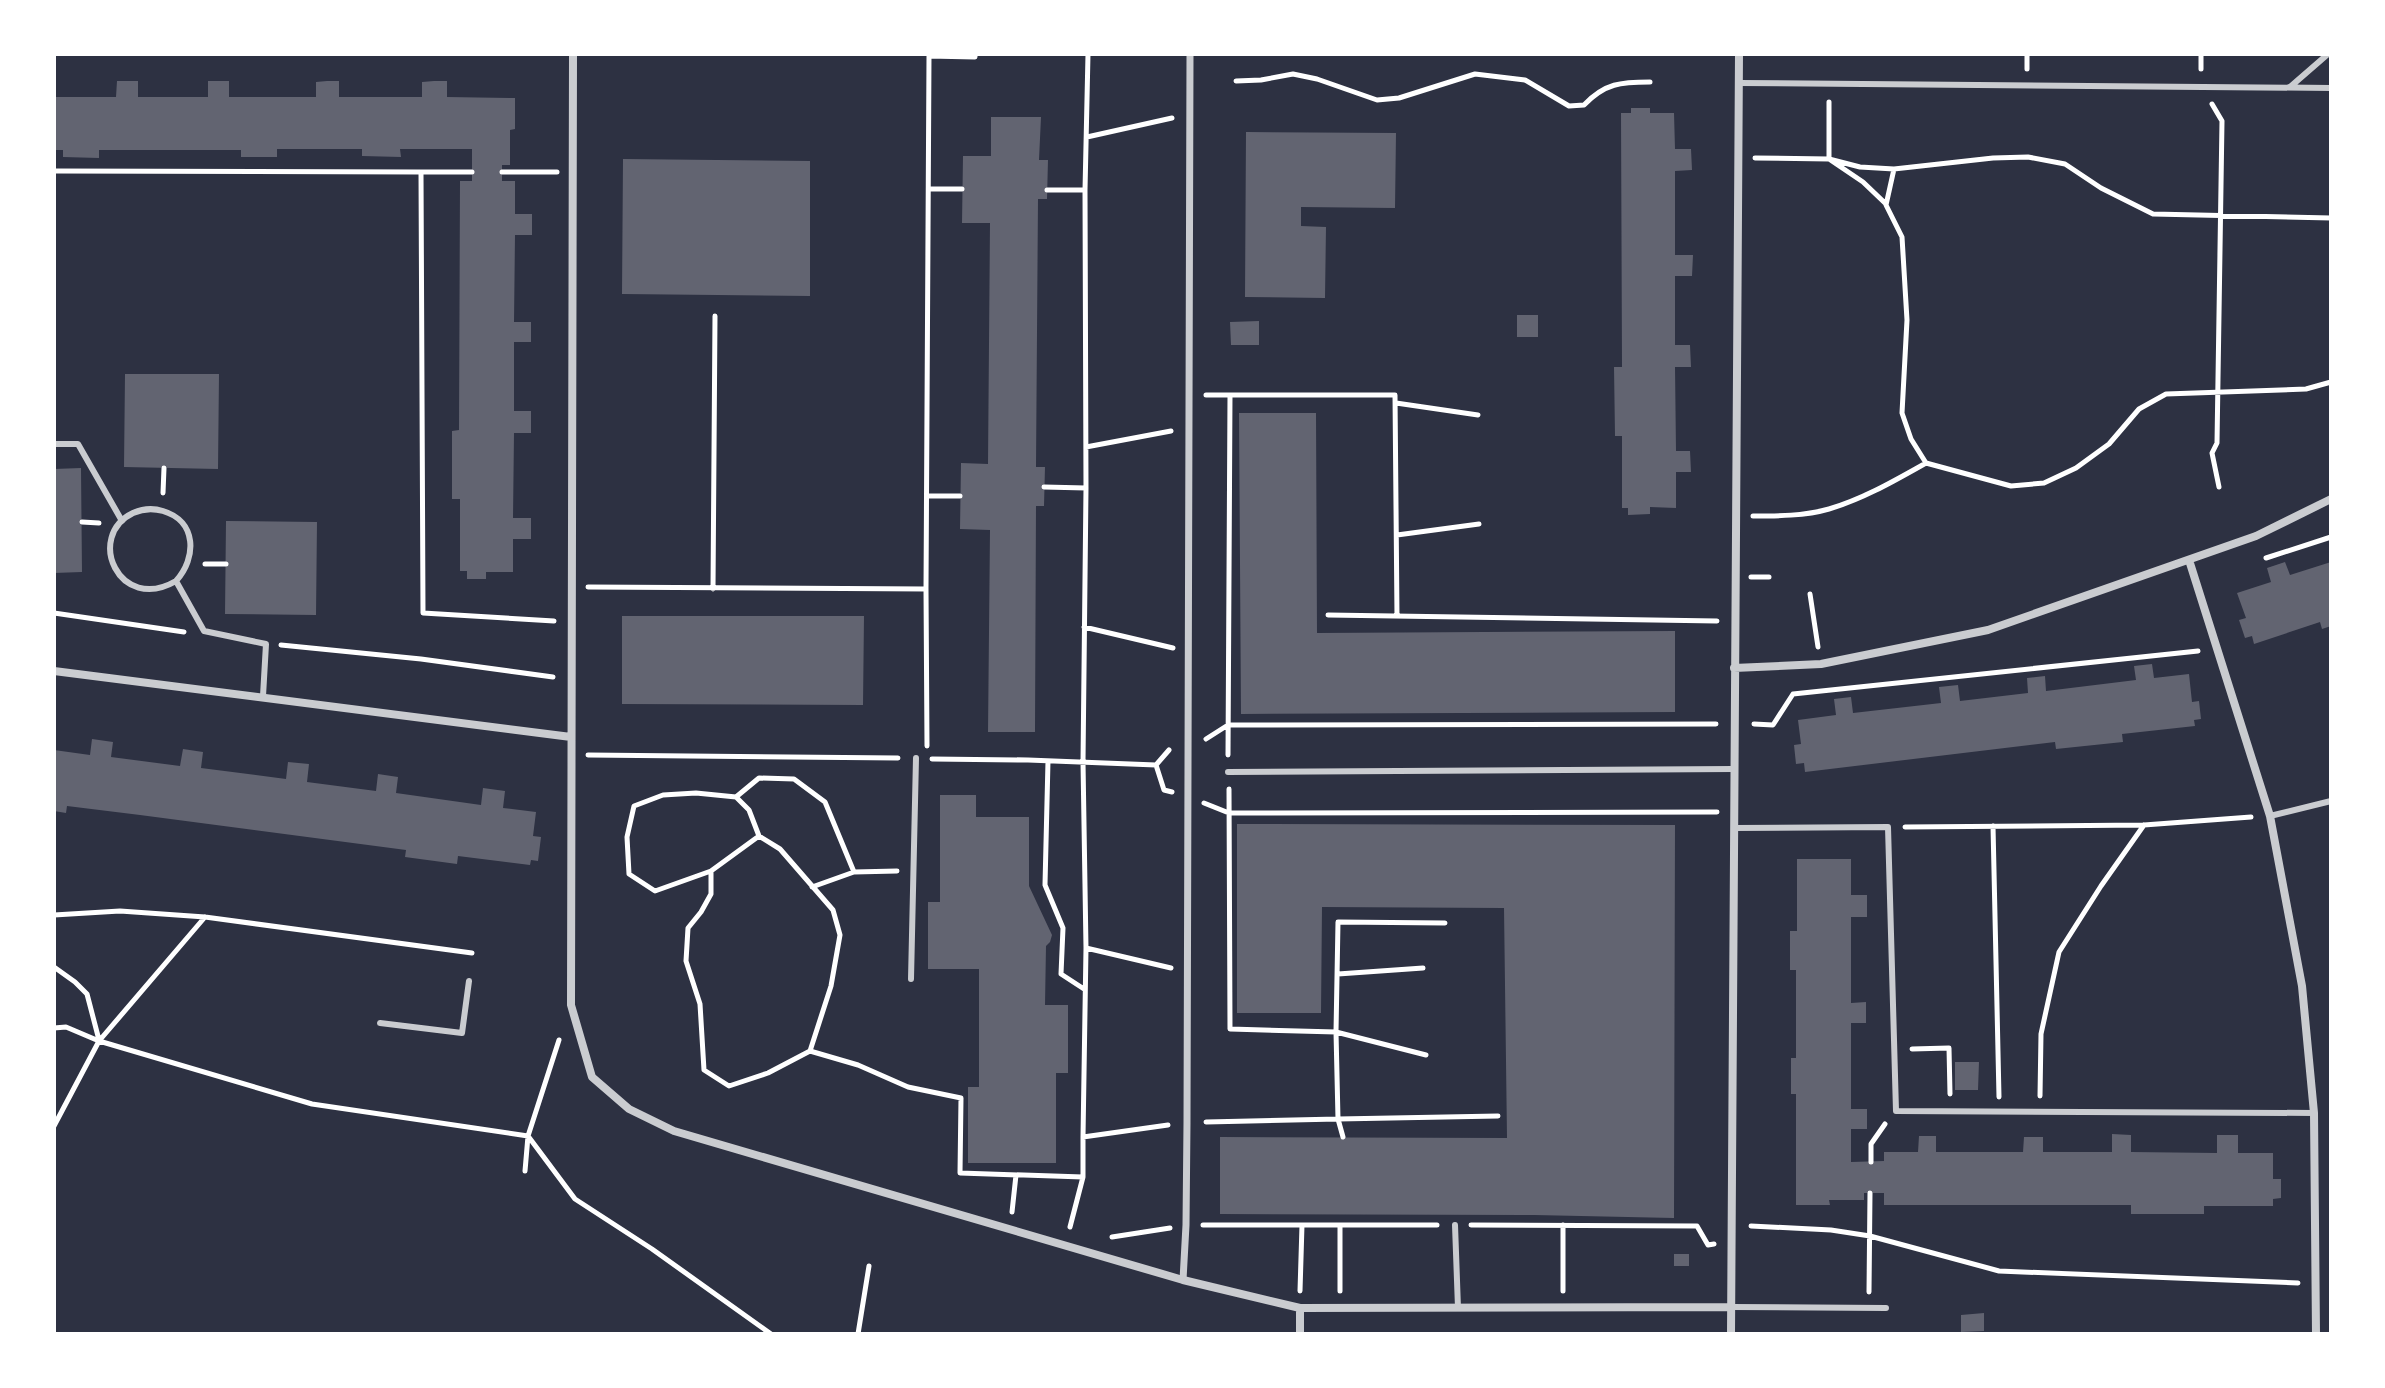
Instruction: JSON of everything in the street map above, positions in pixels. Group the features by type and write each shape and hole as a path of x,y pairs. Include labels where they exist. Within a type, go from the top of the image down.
{"street":[{"path":"573,54 571,1005 592,1077 629,1109 674,1131 1183,1280 1300,1308 1731,1307"},
{"path":"1183,1280 1187,1123 1190,54"},
{"path":"1731,1334 1739,54"},
{"path":"1734,668 1821,664 1988,630 2256,536 2331,499"},
{"path":"2189,560 2270,816 2302,986 2314,1113 2316,1334"},
{"path":"54,671 571,737"},
{"path":"1300,1308 1300,1334"}],"lane":[{"path":"2290,87 2328,54"},
{"path":"1739,83 2331,88"},
{"path":"54,444 78,444 122,521"},
{"path":"162,510 180,522 188,534 191,547 188,564 176,581 157,589 146,589 136,587 119,575 110,553 114,532 130,514 162,510"},
{"path":"176,581 204,631 266,644 263,696"},
{"path":"911,979 916,758"},
{"path":"1228,772 1734,769"},
{"path":"2270,816 2331,801"},
{"path":"1734,828 1888,827 1896,1111 2314,1113"},
{"path":"380,1023 462,1033 469,981"},
{"path":"1455,1225 1458,1308"},
{"path":"1731,1307 1886,1308"}],"path":[{"path":"975,54 975,57 929,56 927,759 1156,765"},
{"path":"1065,1245 1083,1177 1088,54"},
{"path":"1236,81 1293,74 1377,100 1399,98 1475,74 1525,80 1569,106 1584,105 1597,92 1625,82 1650,82"},
{"path":"1829,84 1829,159"},
{"path":"2202,87 2222,121 2217,443 2212,453 2219,487"},
{"path":"1087,137 1189,114"},
{"path":"1738,158 1829,159 1860,167 1894,169 2028,157 2065,164 2101,188 2153,214 2331,218"},
{"path":"1829,159 1863,182 1886,205 1902,237 1907,320 1902,413 1911,439 1926,463 2011,486 2044,483 2076,468 2109,444 2139,409 2166,394 2306,389 2331,382"},
{"path":"1886,205 1894,169"},
{"path":"54,171 472,172"},
{"path":"421,172 423,613 572,622"},
{"path":"502,172 573,172"},
{"path":"929,189 962,189"},
{"path":"1047,190 1085,190"},
{"path":"713,589 715,316"},
{"path":"1188,395 1395,395 1397,616"},
{"path":"1230,395 1230,1029 1336,1032 1426,1055"},
{"path":"1396,403 1478,415"},
{"path":"1086,447 1176,430 1189,418"},
{"path":"1736,516 1774,517 1826,510 1878,491 1926,463"},
{"path":"1044,487 1086,488"},
{"path":"927,496 960,496"},
{"path":"1397,535 1479,524"},
{"path":"2266,558 2331,537"},
{"path":"571,587 926,589"},
{"path":"54,613 190,633"},
{"path":"1328,615 1734,622"},
{"path":"1084,627 1189,652"},
{"path":"266,644 421,659 571,679"},
{"path":"1228,725 1773,725 1793,694 2218,649"},
{"path":"571,755 916,758"},
{"path":"1048,761 1045,885 1063,928 1061,974 1085,990"},
{"path":"736,797 759,778 794,779 825,802 854,872"},
{"path":"759,836 711,871 655,891 629,874 627,837 634,806 663,795 696,793 736,797 749,810 759,836 780,849 833,910 840,935 831,986 810,1051"},
{"path":"1229,813 1734,812"},
{"path":"1888,827 2144,825 2270,816"},
{"path":"2040,1111 2041,1034 2059,952 2144,825"},
{"path":"1993,826 1999,1076"},
{"path":"711,871 711,894 688,928 686,961 700,1004 704,1070 729,1086 768,1073 810,1051 858,1065 908,1087 961,1098 960,1173 1083,1177"},
{"path":"812,887 854,872 913,872"},
{"path":"54,915 120,911 205,917 472,953"},
{"path":"54,1126 99,1041 205,917"},
{"path":"1343,1137 1338,1119 1338,922 1445,923"},
{"path":"1086,948 1187,970"},
{"path":"54,967 87,994 99,1041"},
{"path":"1338,974 1423,968"},
{"path":"525,1171 528,1136 571,1005"},
{"path":"54,1028 66,1027 99,1041 312,1104 528,1136 575,1199 652,1249 771,1334"},
{"path":"1894,1049 1949,1048 1951,1111"},
{"path":"1871,1162 1871,1144 1896,1111"},
{"path":"1083,1137 1187,1123 1498,1116"},
{"path":"1015,1198 1016,1175"},
{"path":"1869,1307 1870,1193"},
{"path":"1111,1237 1186,1225 1697,1226 1708,1245 1714,1244"},
{"path":"1300,1308 1302,1225"},
{"path":"1340,1225 1340,1308"},
{"path":"1563,1225 1563,1308"},
{"path":"1751,1235 1751,1225 1831,1230 1870,1236 1999,1271 2316,1282"},
{"path":"858,1334 869,1266"}],"building":[{"path":"117,81 138,81 138,97 208,97 208,81 229,81 229,97 316,97 316,82 339,81 339,97 422,97 422,82 447,81 447,97 515,98 515,129 510,130 510,165 502,165 502,181 515,181 515,214 532,214 532,235 515,235 514,322 531,322 531,342 514,342 514,411 531,411 531,433 514,433 513,518 531,518 531,539 513,539 513,572 486,572 486,579 467,579 467,571 460,571 460,499 452,499 452,431 459,430 460,181 472,181 472,149 400,149 401,157 362,156 362,149 277,149 277,157 241,157 241,150 99,150 99,158 63,157 63,150 54,150 54,97 116,97"},
{"path":"1631,108 1650,108 1650,113 1674,113 1675,149 1691,149 1692,170 1675,171 1675,255 1693,255 1692,276 1675,276 1675,345 1690,345 1691,367 1675,367 1676,451 1690,451 1691,472 1676,472 1676,508 1650,507 1650,514 1628,515 1628,508 1622,508 1622,436 1615,436 1614,367 1622,367 1621,113 1631,113"},
{"path":"991,117 1041,117 1039,160 1048,160 1047,199 1038,199 1036,467 1045,467 1044,506 1036,506 1035,732 988,732 990,530 960,529 961,463 988,464 990,223 962,223 963,156 991,156"},
{"path":"1246,132 1396,133 1395,208 1301,207 1301,226 1326,227 1325,298 1245,297"},
{"path":"623,159 810,161 810,296 622,294"},
{"path":"1517,315 1538,315 1538,337 1517,337"},
{"path":"1259,321 1259,345 1231,345 1230,322"},
{"path":"125,374 219,374 218,469 124,467"},
{"path":"1239,413 1316,413 1317,633 1675,631 1675,712 1241,714"},
{"path":"81,468 82,572 54,573 54,469"},
{"path":"226,521 317,522 316,615 225,614"},
{"path":"2285,562 2290,575 2331,562 2331,626 2322,629 2320,622 2254,644 2252,636 2245,638 2239,620 2246,618 2237,593 2271,582 2267,568"},
{"path":"622,616 864,616 863,705 622,704"},
{"path":"2152,664 2154,678 2189,674 2192,702 2199,701 2201,719 2194,720 2195,726 2122,734 2123,742 2056,749 2055,742 1805,772 1804,763 1796,764 1794,745 1801,744 1798,720 1836,715 1834,699 1851,697 1853,713 1941,703 1939,687 1958,685 1960,701 2028,693 2027,678 2045,676 2046,691 2136,680 2134,666"},
{"path":"92,739 113,742 111,757 180,766 183,749 203,752 201,768 286,779 288,762 309,764 307,782 376,791 378,774 398,777 396,793 481,805 483,788 505,791 503,808 536,812 533,836 541,837 538,861 531,860 530,865 458,856 457,864 405,857 406,850 140,815 67,806 66,813 54,811 54,750 90,755"},
{"path":"940,795 976,795 976,817 1029,817 1029,886 1052,935 1046,946 1045,1005 1068,1005 1068,1073 1056,1073 1056,1163 968,1163 968,1087 979,1087 979,969 928,969 928,902 940,902"},
{"path":"1237,824 1675,825 1674,1218 1220,1214 1220,1137 1507,1138 1504,908 1322,907 1321,1013 1237,1013"},
{"path":"1797,859 1851,859 1851,895 1867,895 1867,917 1851,917 1851,1003 1866,1002 1866,1023 1851,1023 1851,1109 1867,1109 1867,1129 1851,1129 1851,1162 1884,1161 1884,1152 1918,1152 1919,1136 1936,1136 1936,1152 2023,1152 2024,1137 2043,1137 2043,1152 2112,1152 2112,1134 2131,1135 2131,1152 2217,1153 2217,1135 2238,1135 2238,1153 2273,1153 2273,1179 2281,1179 2281,1198 2273,1199 2273,1206 2204,1206 2204,1214 2131,1214 2131,1205 1884,1205 1884,1193 1864,1193 1864,1200 1829,1200 1830,1205 1796,1205 1796,1094 1791,1094 1791,1058 1796,1058 1796,970 1790,970 1790,931 1797,931"},
{"path":"1955,1062 1979,1062 1978,1090 1955,1090"},
{"path":"1674,1254 1689,1254 1689,1266 1674,1266"},
{"path":"1984,1313 1984,1331 1961,1332 1961,1315"}]}
